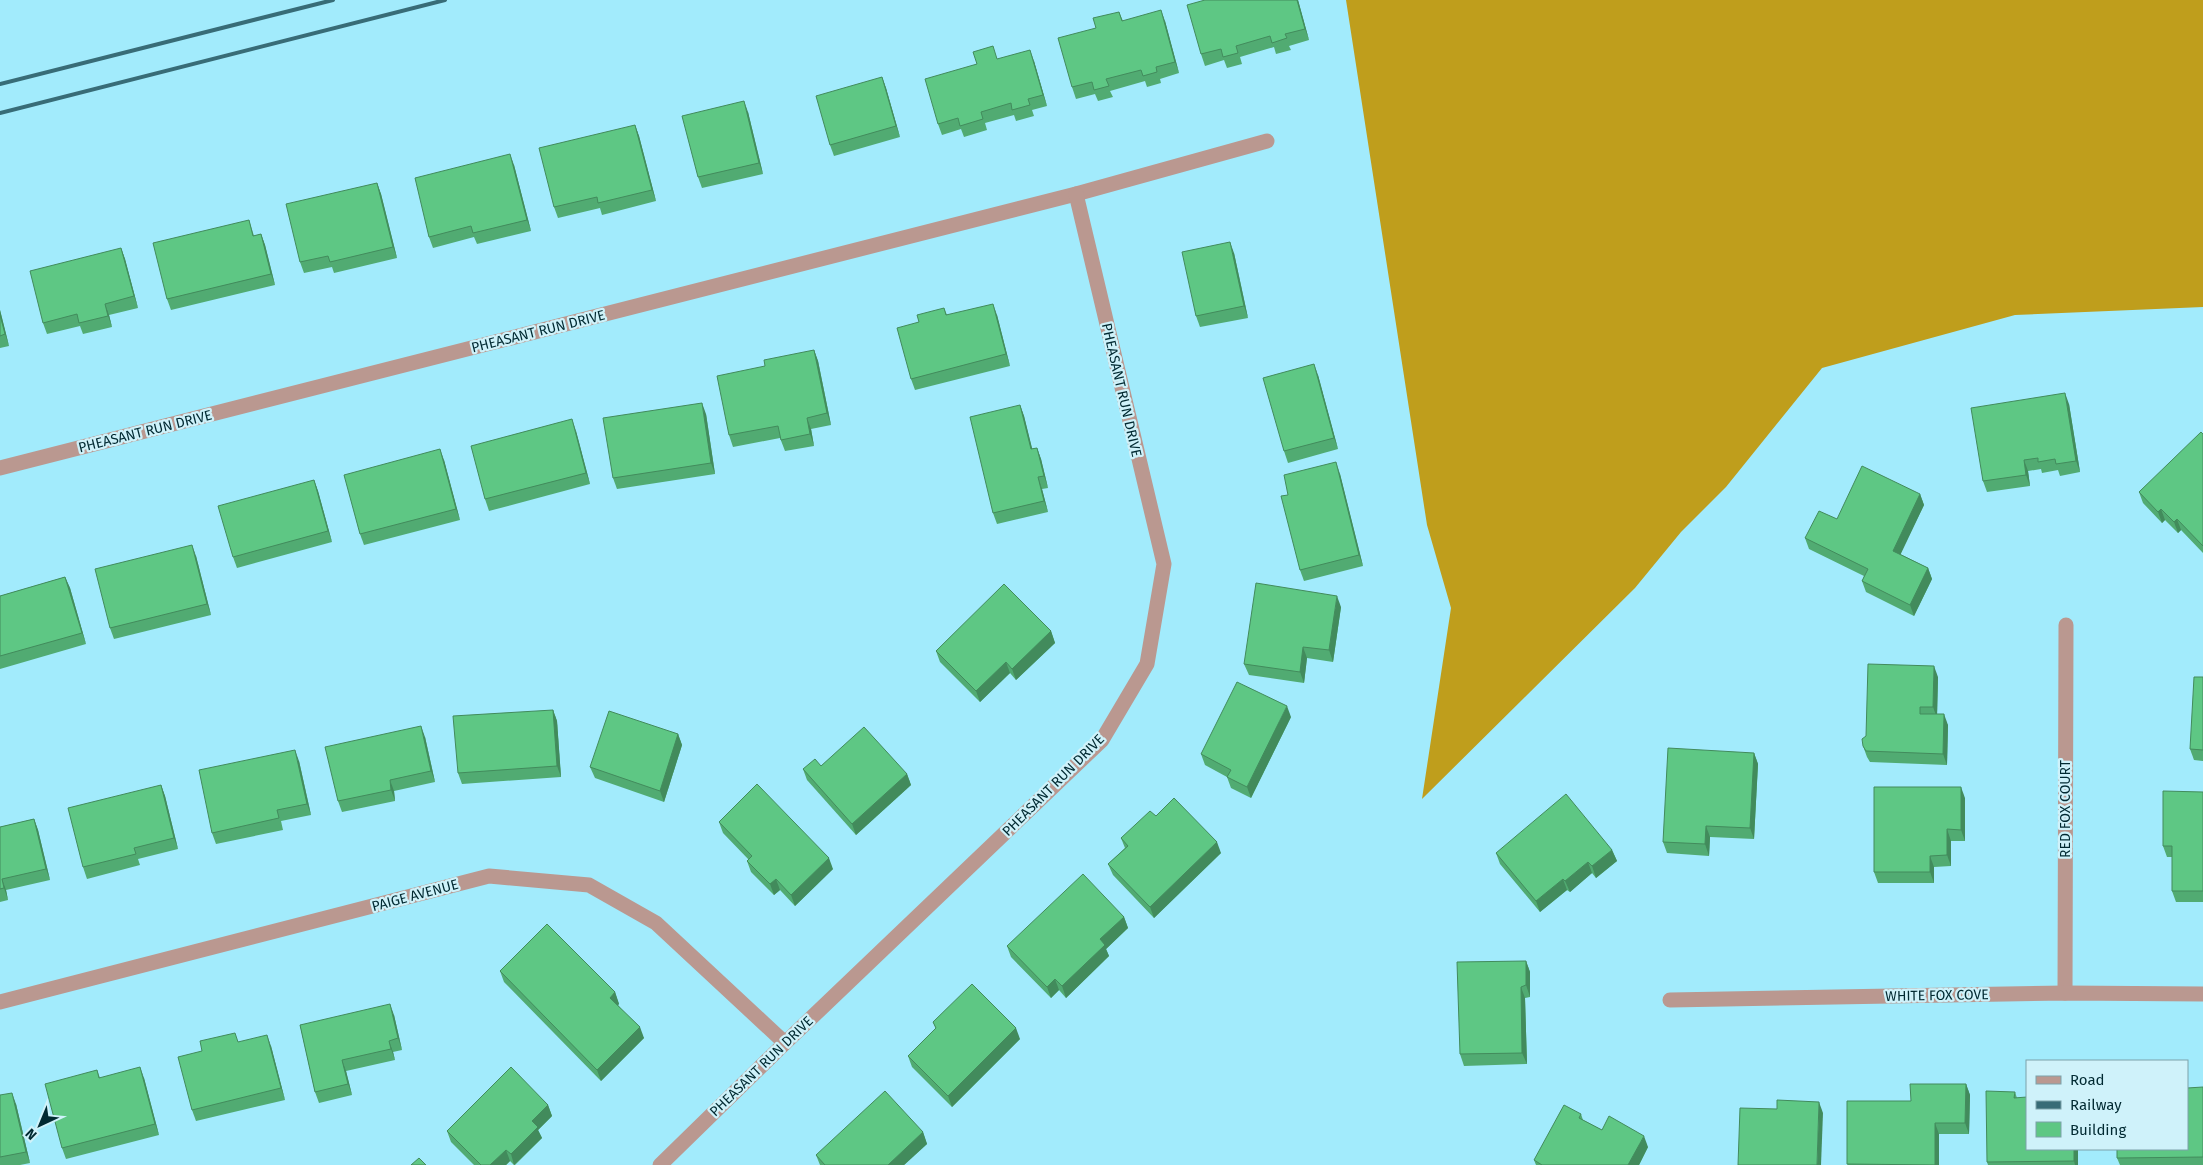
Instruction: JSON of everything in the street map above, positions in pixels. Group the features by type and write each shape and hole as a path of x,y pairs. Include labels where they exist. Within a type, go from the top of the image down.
{"street":[{"name":"PHEASANT RUN DRIVE","path":"0,468 1076,194 1267,141"},
{"name":"PHEASANT RUN DRIVE","path":"660,1165 1102,740 1147,664 1164,564 1076,194"},
{"name":"RED FOX COURT","path":"2065,993 2066,625"},
{"name":"PAIGE AVENUE","path":"0,1002 489,876 588,885 639,913 656,923 785,1043"},
{"name":"WHITE FOX COVE","path":"1670,1000 2065,993 2203,994"}],"shaded area":[{"path":"1346,0 2203,0 2203,307 2015,315 1822,368 1726,487 1681,532 1635,588 1422,799 1451,608 1427,525"}],"building":[{"path":"1205,0 1297,0 1305,29 1285,34 1287,38 1272,43 1270,36 1236,46 1238,53 1223,57 1221,49 1201,54 1187,5"},
{"path":"1161,10 1175,62 1156,67 1157,72 1143,76 1141,70 1106,79 1109,86 1094,90 1092,82 1072,87 1058,38 1096,28 1093,18 1119,12 1122,21"},
{"path":"993,46 997,59 1030,50 1043,95 1028,99 1030,105 1012,110 1011,103 981,112 983,119 960,126 958,118 938,124 925,79 977,64 973,52"},
{"path":"882,77 896,126 830,145 816,96"},
{"path":"744,101 759,163 698,177 682,116"},
{"path":"635,125 652,190 598,203 597,197 554,207 539,148"},
{"path":"510,154 527,220 473,233 471,226 429,237 415,178"},
{"path":"377,183 393,247 330,262 328,256 300,262 286,204"},
{"path":"249,220 253,236 261,234 271,274 167,299 153,243"},
{"path":"1230,242 1244,306 1196,316 1182,252"},
{"path":"121,248 134,296 105,304 108,316 79,323 77,314 43,323 30,271"},
{"path":"993,304 1006,354 911,379 897,328 919,322 917,315 944,308 946,315"},
{"path":"0,315 5,334 0,336"},
{"path":"814,350 827,413 807,418 810,434 781,440 778,426 729,435 717,376 765,366 764,360"},
{"path":"1314,364 1334,438 1284,451 1263,378"},
{"path":"2065,393 2076,461 2056,464 2055,459 2038,462 2038,458 2024,460 2026,475 1983,481 1971,408"},
{"path":"702,403 711,463 613,478 603,418"},
{"path":"1020,405 1031,449 1037,448 1044,476 1038,477 1044,501 993,513 970,417"},
{"path":"572,419 586,473 485,499 471,446"},
{"path":"2201,432 2203,434 2203,546 2177,519 2174,522 2161,509 2158,512 2139,492"},
{"path":"440,449 456,509 360,534 344,475"},
{"path":"1336,462 1359,555 1300,570 1281,496 1288,495 1284,475"},
{"path":"1862,466 1920,494 1893,551 1928,568 1910,605 1862,581 1868,569 1805,538 1819,511 1837,519"},
{"path":"314,480 328,531 233,557 218,506"},
{"path":"192,545 207,604 110,628 95,569"},
{"path":"65,577 82,633 0,656 0,596"},
{"path":"1256,583 1337,596 1329,650 1303,647 1300,672 1244,664"},
{"path":"1004,584 1051,631 1012,669 1006,662 976,691 936,651"},
{"path":"1868,664 1934,666 1933,707 1920,707 1920,714 1944,714 1943,754 1866,751 1862,739 1866,736"},
{"path":"2194,677 2203,677 2203,750 2190,749"},
{"path":"1237,682 1287,706 1247,787 1227,777 1231,770 1201,754"},
{"path":"553,710 557,766 458,773 453,716"},
{"path":"609,711 678,734 660,791 590,767"},
{"path":"421,726 431,771 390,780 391,790 338,801 325,747"},
{"path":"864,727 907,774 852,824 803,769 815,759 821,766"},
{"path":"1668,748 1754,753 1750,828 1706,826 1705,844 1663,842"},
{"path":"295,750 307,804 277,810 279,818 212,833 199,770"},
{"path":"757,784 829,858 791,895 776,879 770,884 747,861 752,856 719,822"},
{"path":"161,785 174,838 134,848 136,854 83,867 68,808"},
{"path":"1874,787 1961,787 1961,830 1947,829 1947,855 1930,856 1930,872 1874,872"},
{"path":"2163,791 2203,792 2203,891 2172,891 2172,846 2163,846"},
{"path":"1566,794 1612,850 1592,866 1588,862 1536,901 1496,853"},
{"path":"1174,798 1217,842 1150,907 1108,864 1128,846 1121,838 1150,811 1156,816"},
{"path":"34,819 46,869 2,879 4,888 0,889 0,827"},
{"path":"1083,874 1124,917 1100,939 1105,945 1062,986 1055,979 1047,987 1007,946"},
{"path":"547,924 615,992 610,998 640,1027 597,1070 500,971"},
{"path":"1526,961 1526,985 1521,987 1522,1053 1460,1054 1457,962"},
{"path":"972,984 1016,1028 948,1096 908,1056 936,1028 933,1022"},
{"path":"390,1004 398,1038 389,1041 391,1049 342,1060 348,1084 315,1092 300,1025"},
{"path":"235,1033 238,1042 267,1035 281,1088 192,1110 178,1057 202,1051 200,1041"},
{"path":"140,1067 155,1124 62,1148 45,1084 97,1070 99,1078"},
{"path":"511,1067 548,1105 532,1121 538,1127 511,1154 506,1150 490,1165 481,1165 447,1131"},
{"path":"1910,1084 1966,1084 1965,1123 1935,1123 1935,1165 1847,1164 1847,1101 1911,1101"},
{"path":"2203,1087 2203,1157 2117,1158 2117,1150 2188,1150 2188,1088"},
{"path":"885,1091 923,1132 888,1165 825,1165 816,1155"},
{"path":"1986,1091 2015,1092 2014,1098 2026,1097 2026,1150 2074,1150 2074,1161 1987,1162"},
{"path":"12,1093 26,1152 0,1157 0,1095"},
{"path":"1777,1100 1819,1102 1817,1165 1738,1165 1740,1108 1777,1109"},
{"path":"1564,1105 1581,1114 1579,1118 1602,1130 1609,1116 1644,1136 1628,1165 1542,1165 1534,1160"},
{"path":"419,1158 426,1165 411,1165"}],"railway":[{"path":"0,84 333,0"},
{"path":"0,113 445,0"}]}
